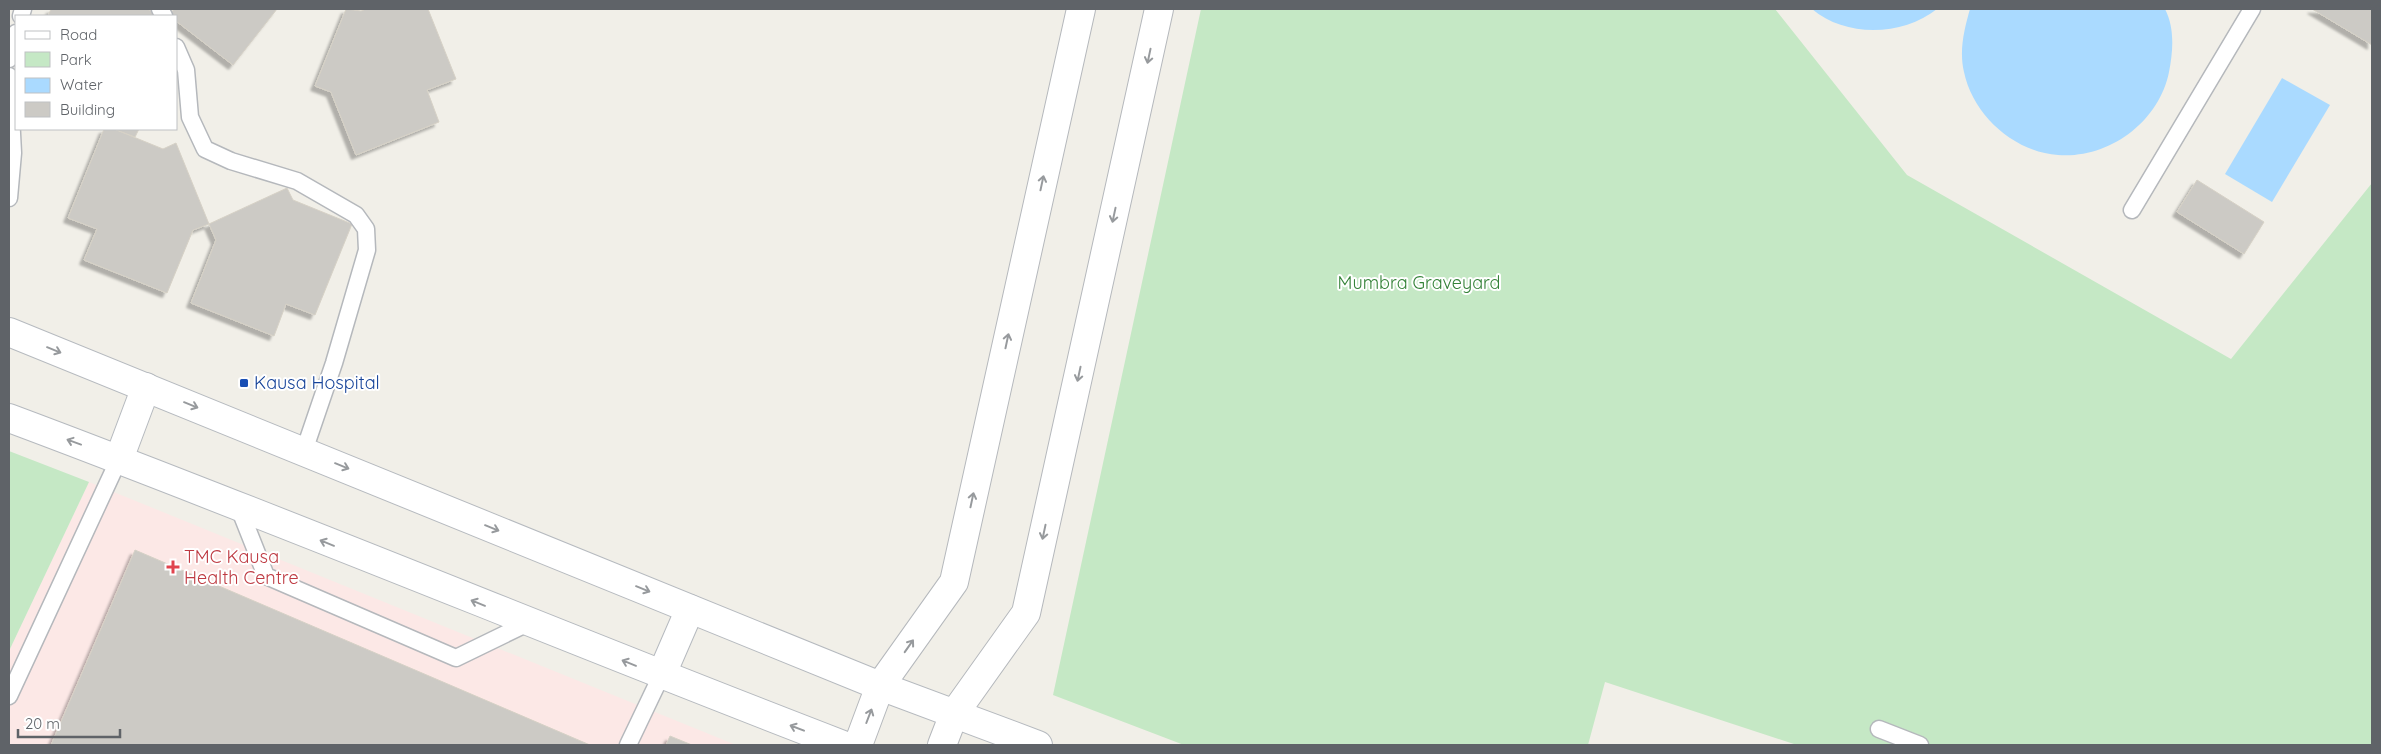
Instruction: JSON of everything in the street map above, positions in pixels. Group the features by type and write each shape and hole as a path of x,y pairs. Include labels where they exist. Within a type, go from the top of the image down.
{"street":[{"path":"858,745 880,686 954,582 1081,9"},
{"path":"942,745 954,714 1026,613 1159,9"},
{"path":"9,332 880,686 1038,745"},
{"path":"119,459 146,387"},
{"path":"9,418 119,459 662,676 843,745"},
{"path":"662,676 690,608"}],"lane":[{"path":"2132,210 2252,9"},
{"path":"9,59 15,37"},
{"path":"178,52 186,70 190,117 205,149 231,161 297,181 356,215 366,229 367,250 334,363 304,451"},
{"path":"9,76 13,153 9,198"},
{"path":"9,696 119,459"},
{"path":"239,508 266,576 456,658 528,623"},
{"path":"628,745 662,676"},
{"path":"1879,729 1920,745"}],"shaded area":[{"name":"TMC Kausa Health Centre","path":"89,482 736,745 9,745 9,651"}],"green space":[{"name":"Mumbra Graveyard","path":"1201,9 1775,9 1907,175 2231,359 2372,183 2372,745 1797,745 1605,682 1588,745 1184,745 1053,695"},
{"path":"9,451 89,482 9,651"}],"water":[{"path":"1812,9 1937,9 1923,18 1908,24 1891,29 1875,30 1841,25"},
{"path":"1970,9 2165,9 2172,32 2172,48 2169,72 2155,107 2129,134 2113,144 2095,151 2077,155 2058,155 2026,147 2011,139 1986,116 1976,103 1969,88 1964,72 1962,48"},
{"path":"2282,78 2330,105 2272,202 2225,174"}],"building":[{"path":"51,9 147,9 158,14 157,15 48,15"},
{"path":"174,9 277,9 233,65 178,23 178,15 170,15"},
{"path":"346,9 361,11 366,9 428,9 456,79 427,90 439,122 356,155 331,92 315,86"},
{"path":"2312,9 2372,9 2372,45"},
{"path":"104,130 116,130 163,149 176,143 209,224 193,230 167,293 84,260 97,229 68,218"},
{"path":"117,130 138,130 135,137"},
{"path":"2197,180 2264,222 2244,254 2177,212"},
{"path":"287,188 293,200 352,224 315,315 286,304 274,336 191,303 216,240 209,224"},
{"path":"135,550 590,745 51,745"},
{"path":"670,736 692,745 666,745"}],"place":[{"name":"Kausa Hospital","path":"244,383"},
{"name":"TMC Kausa Health Centre","path":"173,567"}]}
